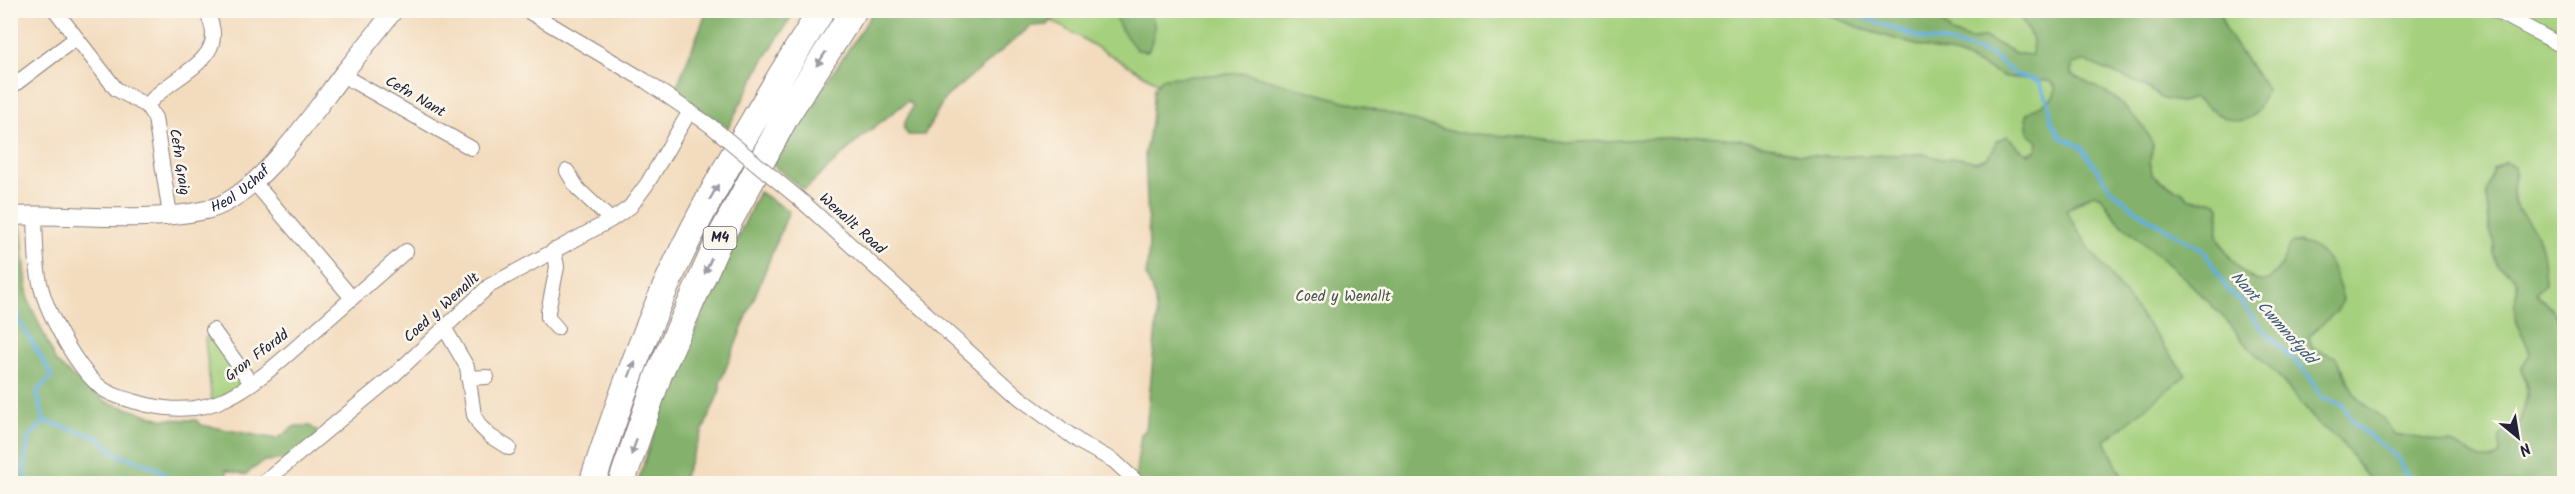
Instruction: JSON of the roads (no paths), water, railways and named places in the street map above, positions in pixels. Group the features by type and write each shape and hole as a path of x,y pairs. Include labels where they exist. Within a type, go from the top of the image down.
{"highway":[{"name":"M4","path":"592,483 632,368 695,226 773,87 822,10"},
{"name":"M4","path":"621,483 659,374 720,238 786,116 854,10"}],"street":[{"path":"55,10 116,89 147,106 153,98 199,63 212,47 215,33 205,10"},
{"name":"Heol Uchaf","path":"10,216 139,218 208,210 227,202 253,182 287,147 394,10"},
{"name":"Wenallt Road","path":"526,10 644,80 711,126 803,202 1020,398 1081,443 1114,461 1139,483"},
{"path":"2495,10 2565,47"},
{"path":"10,88 76,38"},
{"name":"Cefn Nant","path":"342,75 471,148"},
{"name":"Cefn Graig","path":"147,106 155,118 160,140 171,215"},
{"name":"Coed y Wenallt","path":"262,483 393,376 489,286 630,207 638,198 690,111"},
{"path":"567,171 578,189 610,220"},
{"path":"253,182 352,298"},
{"name":"Gron Ffordd","path":"35,215 36,254 41,288 51,313 77,358 98,386 131,401 170,410 192,409 212,404 235,394 288,355 406,251"},
{"path":"554,250 557,267 548,312 549,318 557,328"},
{"path":"444,327 467,367 474,415 480,426 490,436 509,448"},
{"path":"213,330 251,383"},
{"path":"468,378 487,377"}],"waterway":[{"name":"Nant Cwmnofydd","path":"1843,10 1926,40 1940,41 1991,54 2016,75 2039,81 2050,106 2051,120 2060,136 2081,147 2111,189 2132,207 2204,251 2228,290 2243,304 2261,328 2307,373 2322,398 2343,405 2356,426 2398,458 2405,474 2423,484"},
{"path":"10,263 19,320 52,376 37,392 44,421 28,439 24,470 29,484"},
{"path":"45,421 97,437 117,454 155,467 178,484"}]}
